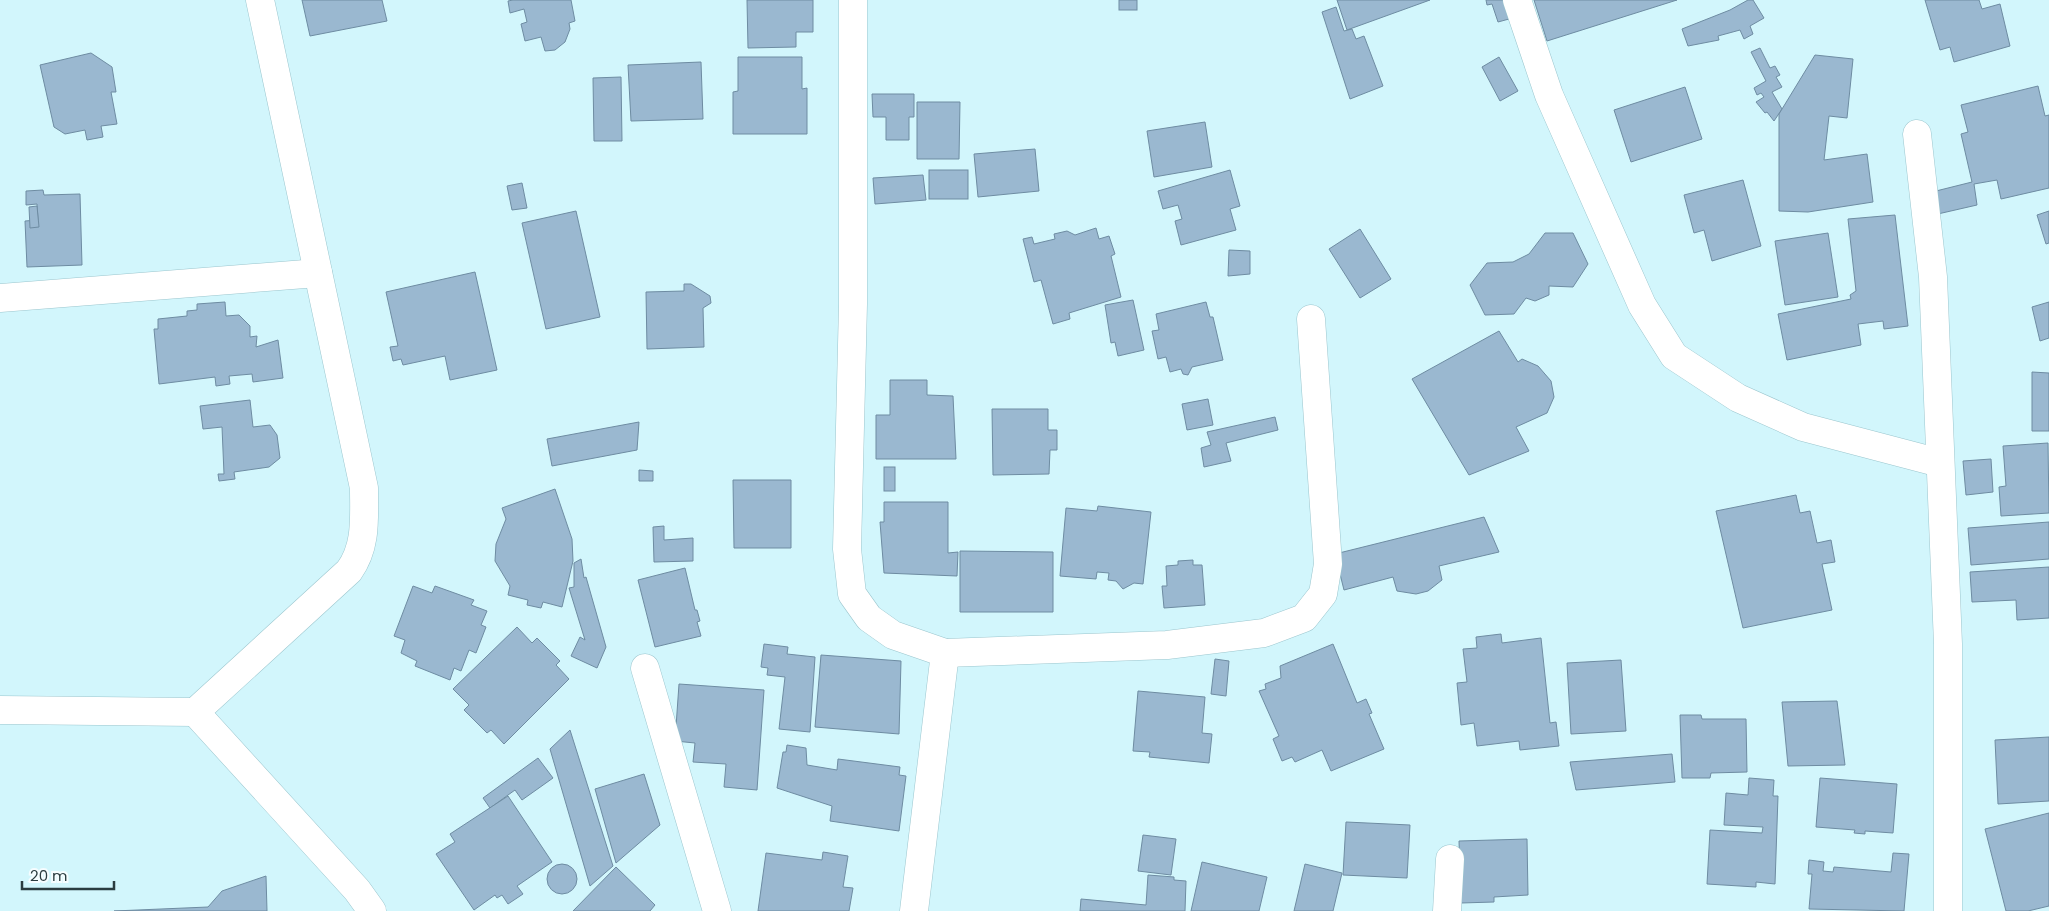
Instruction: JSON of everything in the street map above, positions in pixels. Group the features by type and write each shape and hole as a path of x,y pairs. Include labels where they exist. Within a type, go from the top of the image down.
{"street":[{"path":"0,710 195,712 349,571 356,560 363,542 365,527 364,488 260,0"},
{"path":"853,0 852,304 847,550 852,594 869,618 893,635 945,653 1167,645 1264,633 1304,618 1324,594 1328,564 1311,319"},
{"path":"1517,0 1549,95 1642,305 1674,356 1738,398 1803,427 1940,463"},
{"path":"1917,134 1933,277 1948,644 1948,911"},
{"path":"0,298 318,273"},
{"path":"914,911 945,653"},
{"path":"645,668 717,911"},
{"path":"195,712 357,890 372,911"},
{"path":"1447,911 1450,859"}],"building":[{"path":"302,0 382,0 387,21 310,36"},
{"path":"571,0 575,21 569,23 570,29 565,42 555,50 545,51 541,37 525,41 521,24 527,22 524,9 510,13 508,1"},
{"path":"747,0 813,0 813,32 796,32 796,47 748,48"},
{"path":"1119,0 1137,0 1137,10 1119,10"},
{"path":"1337,0 1430,0 1347,30"},
{"path":"1486,0 1503,0 1509,19 1498,22 1492,4 1487,5"},
{"path":"1534,0 1677,0 1547,41"},
{"path":"1748,0 1753,0 1764,18 1750,26 1753,34 1744,39 1740,30 1718,36 1719,40 1688,46 1682,29 1730,10"},
{"path":"1925,0 1979,0 1982,9 2000,4 2010,46 1954,62 1950,47 1940,50"},
{"path":"1336,7 1344,31 1352,29 1356,39 1364,36 1383,86 1350,99 1322,12"},
{"path":"1760,48 1770,68 1775,66 1780,75 1776,77 1782,87 1772,92 1782,109 1774,121 1756,102 1764,97 1761,93 1757,95 1754,88 1766,81 1751,52"},
{"path":"91,53 112,67 116,92 111,92 117,124 101,126 103,137 87,140 85,130 65,134 54,127 40,65"},
{"path":"1815,55 1853,59 1847,118 1829,116 1824,160 1867,154 1873,202 1808,212 1779,211 1779,114"},
{"path":"738,57 802,57 802,89 807,88 807,134 733,134 733,92 738,91"},
{"path":"1499,57 1518,91 1500,101 1482,67"},
{"path":"701,62 703,119 631,121 628,65"},
{"path":"621,77 622,141 594,141 593,78"},
{"path":"2038,86 2045,116 2049,115 2049,188 2001,199 1997,180 1974,184 1977,205 1929,216 1924,194 1972,182 1961,134 1968,132 1961,105"},
{"path":"1685,87 1702,139 1631,162 1614,110"},
{"path":"872,94 914,94 914,117 909,117 909,140 886,140 886,117 873,117"},
{"path":"917,102 960,102 959,159 917,159"},
{"path":"1205,122 1212,167 1154,177 1147,131"},
{"path":"1035,149 1039,191 978,197 974,154"},
{"path":"929,170 968,170 968,199 929,199"},
{"path":"1230,170 1240,206 1230,209 1236,230 1181,245 1175,221 1182,219 1178,205 1163,209 1158,191"},
{"path":"923,175 926,200 875,204 873,178"},
{"path":"1743,180 1761,246 1712,261 1704,230 1694,233 1684,195"},
{"path":"522,183 527,208 512,210 507,186"},
{"path":"43,190 44,195 80,194 82,265 27,267 25,221 38,220 37,204 26,205 26,191"},
{"path":"37,206 39,227 30,228 29,207"},
{"path":"576,211 600,317 546,329 522,223"},
{"path":"2049,211 2049,243 2046,244 2037,215"},
{"path":"1895,215 1908,326 1884,329 1883,321 1858,324 1861,345 1787,360 1778,314 1851,299 1850,295 1856,291 1848,219"},
{"path":"1096,228 1099,239 1109,236 1115,254 1111,256 1121,297 1069,313 1070,319 1053,324 1041,280 1034,282 1023,239 1032,237 1034,244 1055,239 1054,234 1067,231 1075,235"},
{"path":"1360,229 1391,279 1360,298 1329,249"},
{"path":"1545,233 1573,233 1588,264 1573,287 1549,286 1549,295 1535,301 1526,298 1514,314 1485,315 1470,285 1487,263 1513,262 1529,254"},
{"path":"1828,233 1838,297 1785,305 1775,241"},
{"path":"1229,250 1250,251 1250,274 1228,276"},
{"path":"475,272 497,370 450,380 445,356 403,365 401,359 393,361 390,347 398,346 386,292"},
{"path":"684,284 691,284 710,296 711,303 703,308 704,347 647,349 646,292 684,291"},
{"path":"1133,300 1144,350 1118,356 1115,342 1111,343 1105,305"},
{"path":"225,302 226,316 239,315 250,326 250,337 257,336 256,347 278,340 283,378 253,382 252,374 229,376 230,384 216,386 215,377 159,384 154,329 158,329 158,319 187,316 187,311 197,310 197,304"},
{"path":"1206,302 1210,317 1213,317 1223,360 1192,367 1188,375 1183,374 1181,369 1170,372 1166,357 1158,359 1152,331 1159,330 1156,314"},
{"path":"2049,302 2049,338 2040,341 2032,307"},
{"path":"1499,331 1518,362 1522,359 1538,366 1551,381 1554,397 1547,413 1516,427 1529,451 1469,475 1412,379"},
{"path":"2032,372 2049,373 2049,431 2032,431"},
{"path":"890,380 927,380 927,395 953,396 956,459 876,459 876,415 890,415"},
{"path":"1208,399 1213,425 1187,430 1182,404"},
{"path":"250,400 253,427 270,425 277,435 280,458 269,467 234,472 235,479 219,481 218,474 224,474 222,427 203,429 200,406"},
{"path":"992,409 1048,409 1048,430 1057,430 1057,450 1050,450 1049,474 993,475"},
{"path":"1275,417 1278,430 1226,443 1231,461 1204,467 1201,448 1211,445 1207,432"},
{"path":"639,422 637,450 552,466 547,439"},
{"path":"2048,443 2049,513 2001,516 1999,487 2006,486 2003,446"},
{"path":"1991,459 1993,492 1966,495 1963,461"},
{"path":"884,467 895,467 895,491 884,491"},
{"path":"639,470 653,471 653,481 639,481"},
{"path":"733,480 791,480 791,548 734,548"},
{"path":"555,489 572,539 573,561 562,607 543,602 541,608 527,605 528,600 508,595 510,586 495,561 496,544 506,519 502,508"},
{"path":"1796,495 1800,513 1810,511 1817,543 1831,540 1835,562 1822,564 1832,610 1743,628 1716,511"},
{"path":"884,502 948,502 948,553 958,552 957,576 884,573 880,522 884,522"},
{"path":"1098,506 1151,512 1143,584 1134,583 1123,589 1116,581 1108,580 1109,573 1097,572 1096,579 1060,576 1066,508 1097,511"},
{"path":"1484,517 1499,552 1439,566 1442,580 1428,591 1416,594 1397,591 1393,577 1344,590 1335,554"},
{"path":"2049,522 2049,559 1971,565 1968,528"},
{"path":"664,526 664,540 693,538 693,561 654,562 653,527"},
{"path":"960,551 1053,552 1053,612 960,612"},
{"path":"581,559 584,578 586,577 606,647 597,668 571,656 580,637 585,640 569,588 574,587 574,563"},
{"path":"1193,560 1193,565 1202,565 1205,605 1164,608 1162,586 1167,586 1166,566 1178,565 1178,561"},
{"path":"2049,567 2049,618 2017,620 2016,600 1972,602 1970,572"},
{"path":"685,568 695,610 697,610 700,621 697,622 701,636 655,647 638,580"},
{"path":"413,586 432,593 435,586 474,600 471,605 487,611 481,625 486,627 476,653 469,650 461,671 454,668 450,680 415,666 417,661 401,653 405,640 394,636"},
{"path":"517,627 532,643 537,638 560,661 556,665 569,679 504,744 491,730 487,733 464,710 469,705 453,689"},
{"path":"1501,634 1502,643 1541,638 1550,723 1556,722 1559,746 1520,750 1519,741 1477,746 1474,723 1461,725 1457,683 1467,682 1463,649 1477,648 1476,637"},
{"path":"764,644 788,647 787,654 815,657 810,732 779,729 785,677 767,675 768,668 761,667"},
{"path":"1333,644 1357,703 1366,699 1372,713 1369,714 1384,749 1331,771 1322,750 1295,762 1292,757 1282,761 1273,739 1279,736 1259,691 1266,689 1265,684 1281,678 1280,666"},
{"path":"821,655 901,661 899,734 815,727"},
{"path":"1215,659 1229,661 1226,696 1211,694"},
{"path":"1621,660 1626,731 1571,734 1567,663"},
{"path":"679,684 764,690 757,790 724,787 726,764 693,762 695,743 675,741"},
{"path":"1138,691 1205,697 1202,733 1212,734 1209,763 1149,757 1150,752 1133,751"},
{"path":"1837,701 1845,765 1788,766 1782,702"},
{"path":"1680,715 1701,715 1702,719 1746,719 1747,772 1711,773 1710,778 1682,778"},
{"path":"570,730 613,866 590,886 550,749"},
{"path":"2049,737 2049,801 1998,804 1995,740"},
{"path":"787,745 806,748 807,765 837,770 838,759 900,767 899,775 906,776 899,831 830,821 832,806 777,788 783,752 786,752"},
{"path":"1672,754 1675,782 1576,790 1570,762"},
{"path":"538,758 553,778 522,800 515,790 490,808 483,798"},
{"path":"644,774 660,825 616,863 595,789"},
{"path":"1749,778 1774,780 1773,796 1778,796 1775,884 1756,882 1756,887 1707,884 1710,830 1762,833 1763,827 1724,825 1726,793 1748,795"},
{"path":"1820,778 1897,784 1893,833 1865,831 1865,834 1854,833 1855,830 1816,827"},
{"path":"508,796 552,862 517,886 523,894 508,904 502,895 497,898 495,895 474,910 436,854 455,842 450,834"},
{"path":"2049,813 2049,906 2028,911 2006,911 1985,829"},
{"path":"1346,822 1410,825 1407,878 1343,875"},
{"path":"1143,835 1176,839 1171,875 1138,871"},
{"path":"1527,839 1528,895 1494,897 1494,902 1461,903 1459,841"},
{"path":"823,852 848,856 843,887 853,888 849,911 758,911 766,853 822,860"},
{"path":"1893,853 1909,854 1904,911 1809,909 1812,874 1808,874 1809,860 1824,862 1823,871 1833,872 1834,867 1891,872"},
{"path":"1202,862 1267,877 1259,911 1191,911"},
{"path":"562,864 573,868 577,879 573,890 562,894 551,890 547,879 551,868"},
{"path":"1305,864 1342,873 1333,911 1294,911"},
{"path":"616,867 655,905 650,911 573,911"},
{"path":"1148,875 1174,877 1174,880 1186,881 1185,911 1080,911 1081,899 1146,905"},
{"path":"266,876 267,911 114,911 208,907 222,891"}]}
